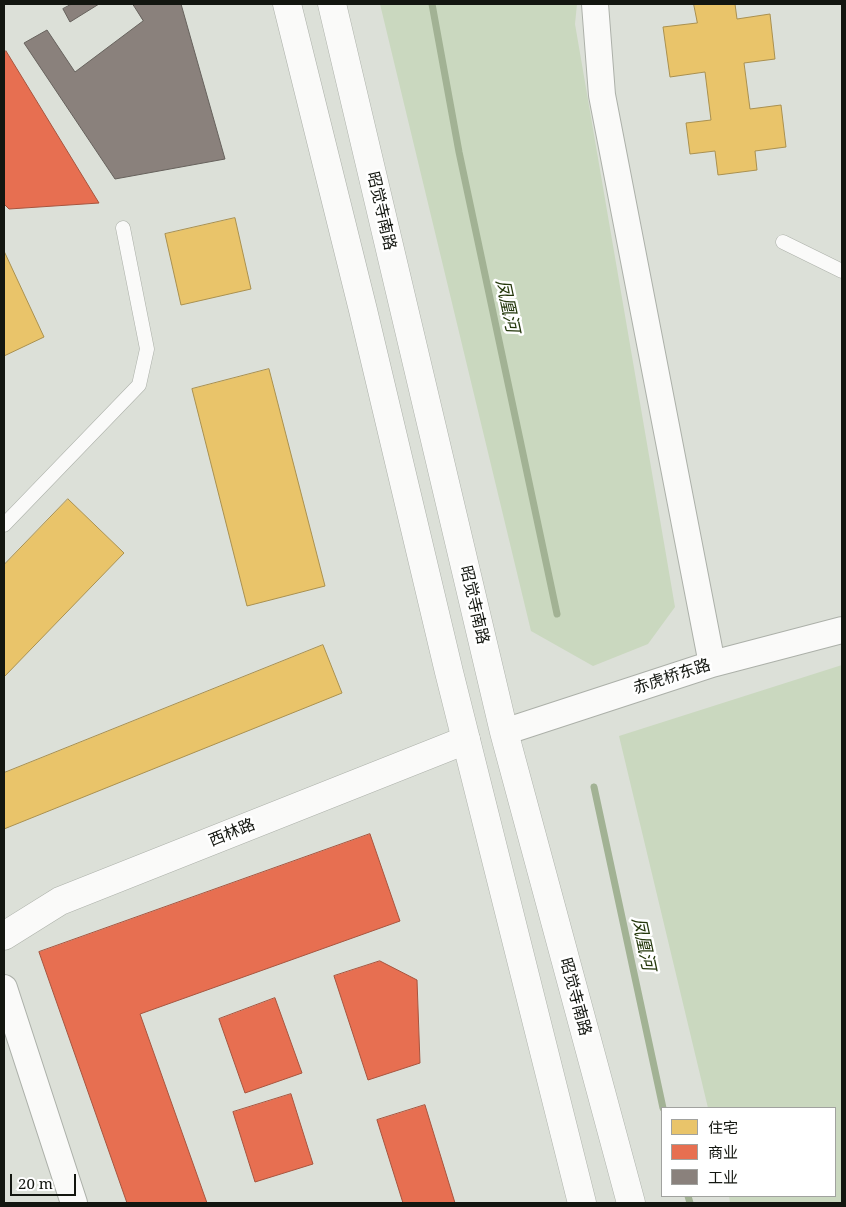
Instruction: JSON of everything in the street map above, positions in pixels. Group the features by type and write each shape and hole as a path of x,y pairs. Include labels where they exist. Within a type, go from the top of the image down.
{"main road":[{"path":"287,4 363,310 466,740 582,1203"},
{"name":"昭觉寺南路","path":"332,4 504,732 631,1203"},
{"name":"西林路","path":"4,936 60,901 466,740"}],"street":[{"path":"595,4 602,95 712,664"},
{"name":"赤虎桥东路","path":"504,732 712,664 842,630"},
{"path":"4,988 74,1203"}],"lane":[{"path":"4,526 139,384 147,350 124,228"},
{"path":"783,242 842,271"}],"green space":[{"path":"380,4 577,4 575,24 675,607 648,644 593,666 531,631"},
{"path":"842,665 842,1203 730,1203 729,1197 836,1197 836,1107 708,1107 619,736"}],"building: 住宅":[{"path":"694,4 735,4 737,19 770,14 775,59 744,63 750,109 781,105 786,147 755,151 757,170 718,175 715,151 690,154 686,123 711,120 705,72 670,77 663,27 697,23"},
{"path":"235,218 251,289 181,305 165,234"},
{"path":"4,251 44,337 4,356"},
{"path":"269,369 325,586 247,606 192,389"},
{"path":"68,499 124,553 4,677 4,565"},
{"path":"323,645 342,693 4,829 4,773"}],"building: 商业":[{"path":"6,51 99,203 9,209 4,204 4,53"},
{"path":"370,834 400,921 140,1014 207,1203 127,1203 39,952"},
{"path":"380,961 417,980 420,1063 368,1080 334,976"},
{"path":"275,998 302,1073 245,1093 219,1019"},
{"path":"291,1094 313,1164 255,1182 233,1112"},
{"path":"425,1105 455,1203 403,1203 377,1120"}],"building: 工业":[{"path":"72,4 99,4 70,22 63,9"},
{"path":"133,4 181,4 225,159 115,179 24,43 47,30 75,72 143,21"}],"waterway":[{"name":"凤凰河","path":"432,4 459,152 557,614"},
{"name":"凤凰河","path":"594,787 663,1107"},
{"name":"凤凰河","path":"688,1197 690,1203"}]}
